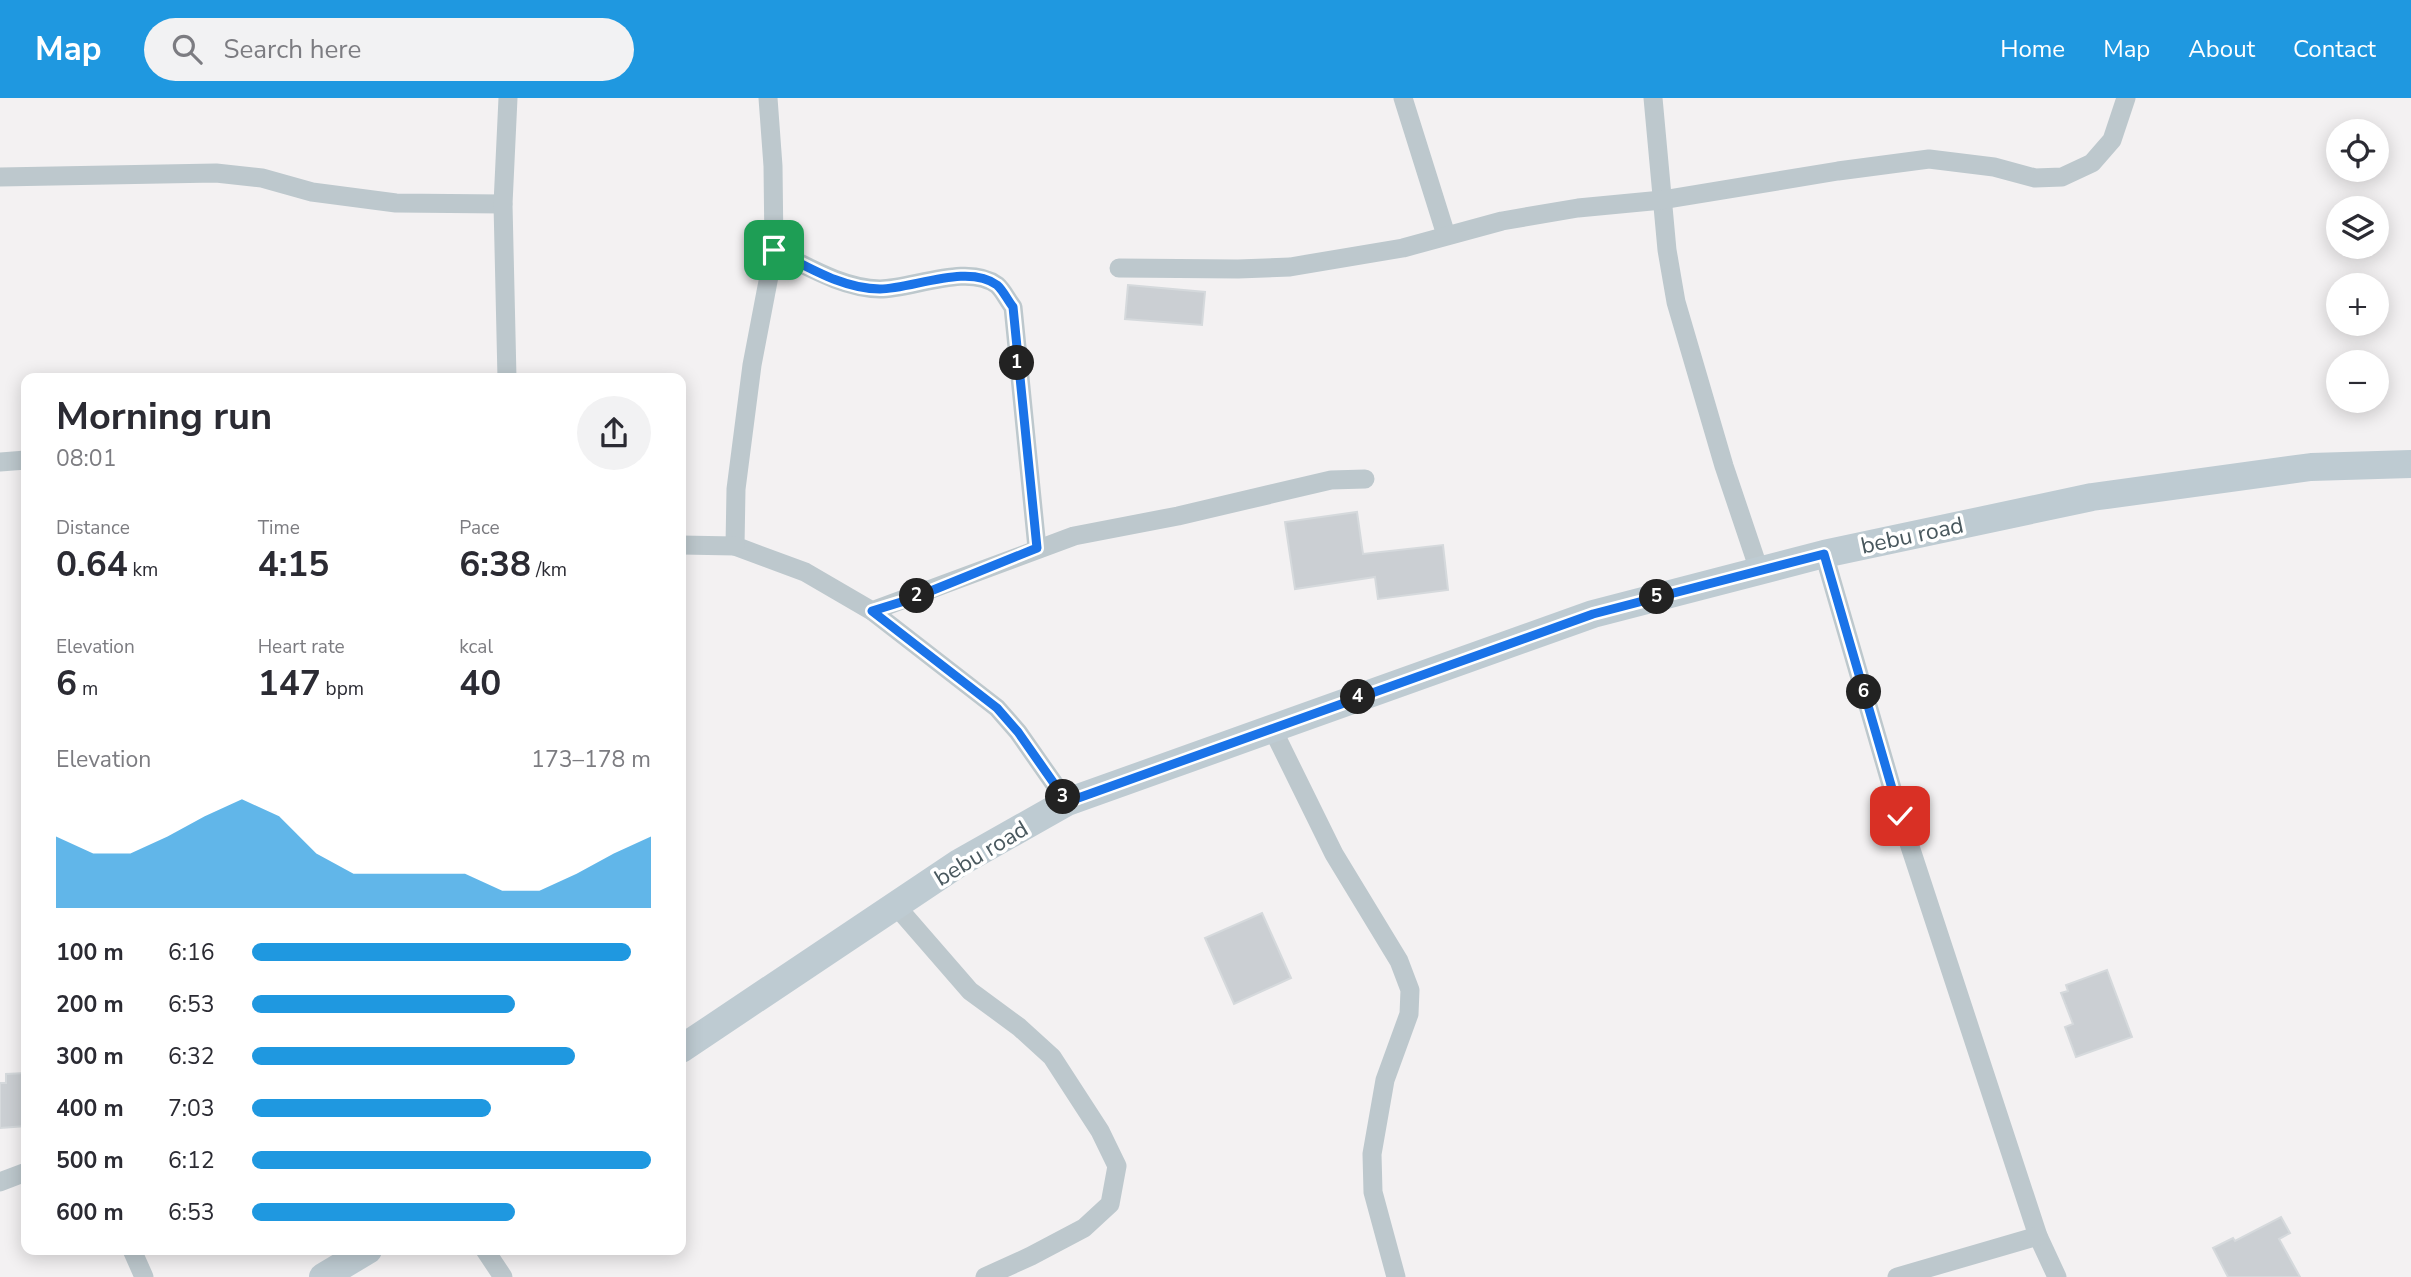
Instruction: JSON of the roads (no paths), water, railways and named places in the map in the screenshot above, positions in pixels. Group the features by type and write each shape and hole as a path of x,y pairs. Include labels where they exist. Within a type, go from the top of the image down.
{"street":[{"path":"507,373 503,204 508,98"},
{"path":"735,546 736,489 750,379 774,250 773,166 768,98"},
{"path":"1402,98 1446,235"},
{"path":"1653,98 1662,200 1676,302 1724,466 1759,570"},
{"path":"1119,268 1238,270 1290,267 1403,248 1503,221 1578,208 1662,200 1929,159 1994,167 2035,178 2062,177 2092,163 2112,140 2126,98"},
{"path":"0,177 215,173 262,178 312,191 396,203 503,204"},
{"path":"774,250 838,281 880,289 939,278 976,278 997,285 1013,307 1037,548"},
{"path":"0,462 21,460"},
{"name":"bebu road","path":"686,1045 897,907 959,863 1067,802 1593,614 1824,554 2092,497 2311,467 2411,464"},
{"path":"872,611 911,599 1037,548 1074,536 1178,516 1331,480 1364,479"},
{"path":"686,545 735,546 805,572 872,611 997,708 1018,732 1067,802"},
{"path":"1824,554 1900,816 2038,1236 2057,1277"},
{"path":"1272,728 1334,854 1399,961 1410,990 1409,1014 1385,1080 1371,1154 1373,1192 1395,1277"},
{"path":"897,907 970,991 1019,1027 1052,1057 1100,1131 1116,1166 1110,1204 1084,1228 985,1277"},
{"path":"0,1182 21,1174"},
{"path":"1897,1277 2038,1236"},
{"path":"134,1255 144,1277"},
{"path":"323,1277 360,1255"},
{"path":"488,1255 503,1277"}]}
